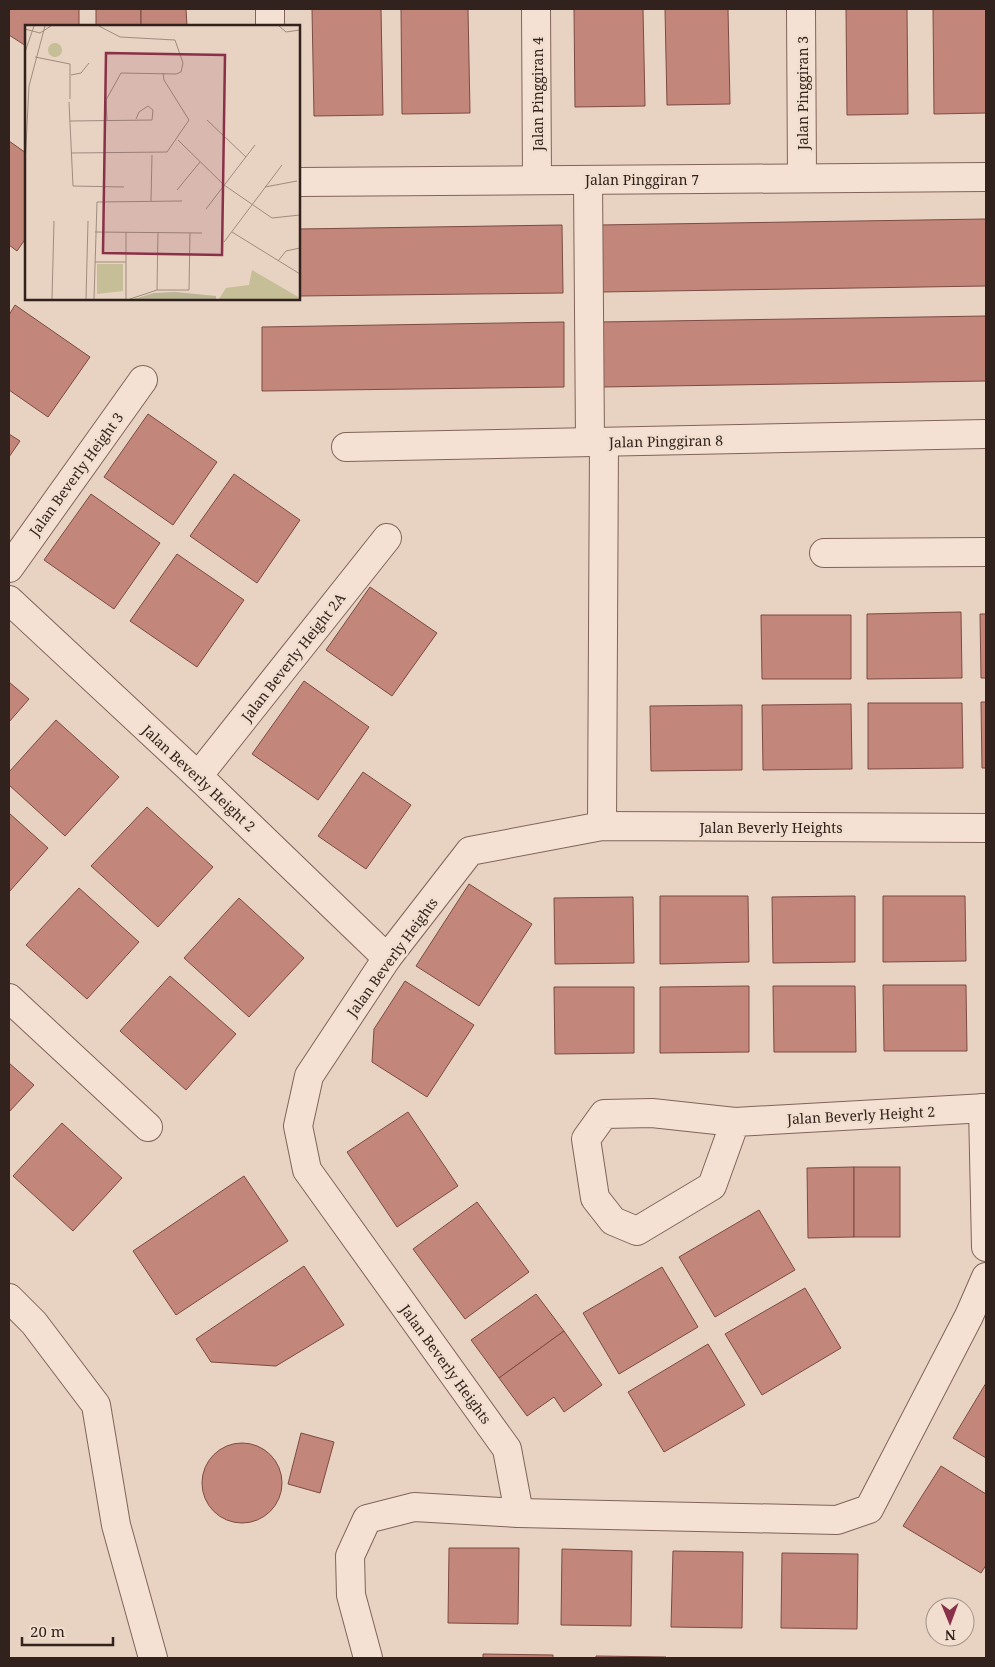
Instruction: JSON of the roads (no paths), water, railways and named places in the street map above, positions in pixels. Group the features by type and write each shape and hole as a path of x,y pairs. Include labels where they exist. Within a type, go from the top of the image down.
{"street":[{"path":"270,9 270,25"},
{"name":"Jalan Pinggiran 4","path":"536,9 537,180"},
{"name":"Jalan Pinggiran 3","path":"801,9 802,178"},
{"name":"Jalan Pinggiran 7","path":"300,182 986,176"},
{"path":"588,180 597,442 602,826"},
{"name":"Jalan Beverly Height 3","path":"9,568 143,380"},
{"name":"Jalan Pinggiran 8","path":"346,447 986,434"},
{"name":"Jalan Beverly Height 2A","path":"198,776 387,538"},
{"path":"824,553 986,552"},
{"name":"Jalan Beverly Height 2","path":"9,600 198,776 387,958"},
{"name":"Jalan Beverly Heights","path":"519,1513 507,1449 307,1170 298,1126 309,1076 387,958 470,850 602,826 986,828"},
{"path":"9,998 148,1127"},
{"path":"985,1108 986,1247"},
{"name":"Jalan Beverly Height 2","path":"735,1122 712,1186 637,1231 613,1221 595,1198 586,1139 604,1114 652,1114 735,1122 985,1108"},
{"path":"368,1658 351,1595 350,1556 367,1519 414,1507 519,1513 838,1520 869,1509 969,1316 986,1276"},
{"path":"9,1298 34,1323 96,1404 116,1525 153,1658"}]}
